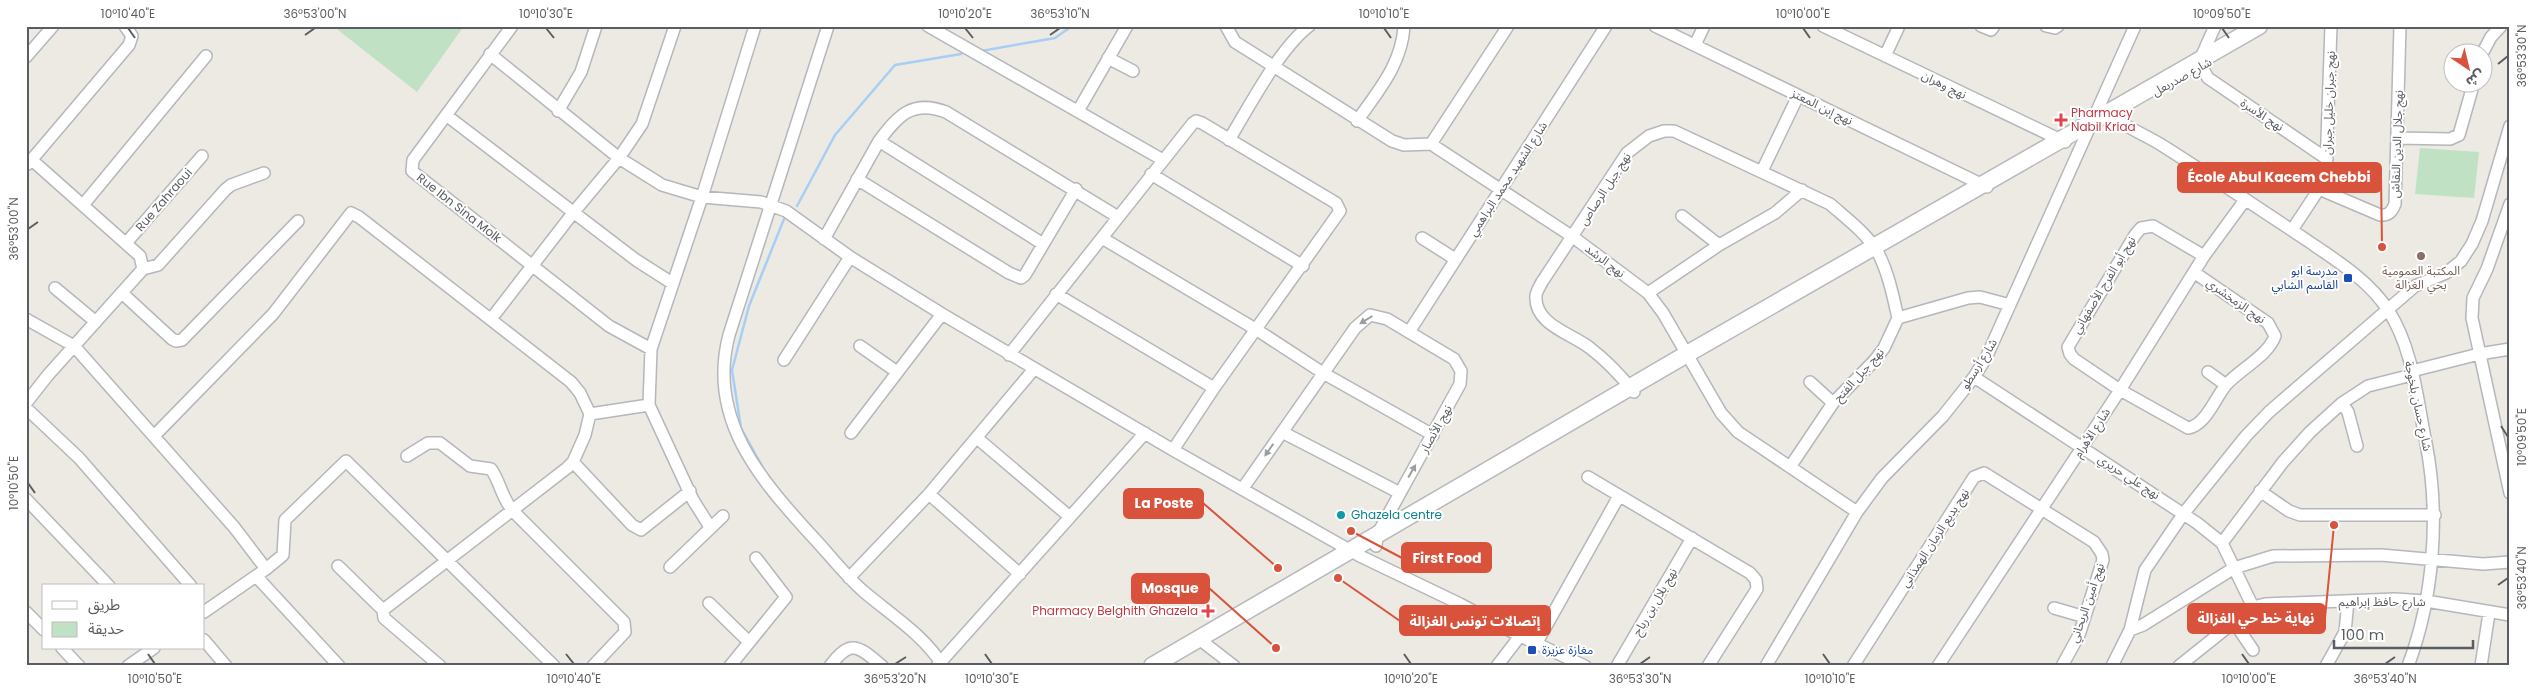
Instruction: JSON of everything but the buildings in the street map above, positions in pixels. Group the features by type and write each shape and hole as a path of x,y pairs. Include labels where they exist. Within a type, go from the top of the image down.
{"street":[{"path":"26,57 53,26"},
{"path":"125,26 132,36 129,44 30,163 83,205 140,256 143,270"},
{"name":"Rue Ibn Sina Molk","path":"512,26 412,160 412,172 609,326 651,349"},
{"path":"558,111 582,72 596,26"},
{"path":"491,319 573,213 619,158 647,115 675,26"},
{"path":"710,527 690,491 649,404 651,349 702,197 755,26"},
{"path":"828,26 725,348 722,364 723,388 729,416 738,437 761,476 849,578 927,645 940,665 1145,433"},
{"path":"928,26 1163,160"},
{"path":"1078,111 1127,26"},
{"path":"1226,26 1235,42 1357,120 1392,141 1404,145 1431,144 1508,26"},
{"path":"1229,140 1274,68 1297,37 1309,26"},
{"path":"1357,120 1397,60 1402,48 1404,26"},
{"name":"شارع الشهيد محمد البراهمي","path":"1409,332 1606,26"},
{"name":"نهج إبن المعتز","path":"1655,26 1986,186"},
{"path":"1695,45 1704,26"},
{"name":"نهج وهران","path":"1823,26 2063,142"},
{"path":"1885,56 1899,26"},
{"path":"1981,26 1991,30 1994,26"},
{"path":"2046,26 2055,28 2058,26"},
{"name":"شارع أرسطو","path":"1766,666 1857,512 1882,478 1943,416 1974,377 1996,338 2135,26"},
{"path":"2200,64 2215,26"},
{"name":"شارع صدربعل","path":"2200,64 2259,26"},
{"name":"شارع صدربعل","path":"2090,127 2271,26"},
{"name":"نهج جبران خليل جبران","path":"2292,230 2319,189 2327,159 2331,26"},
{"name":"نهج جلال الدين النقاش","path":"2319,189 2380,215 2389,214 2395,204 2400,26"},
{"path":"2488,42 2501,26"},
{"path":"490,54 558,111 619,158 662,185 702,197 771,204 786,210 850,257 1009,355 1173,450 1356,553 1536,644 1585,666"},
{"path":"83,205 206,56"},
{"path":"1108,58 1133,70"},
{"name":"نهج الأسرة","path":"2200,64 2216,84 2327,159"},
{"path":"2397,138 2450,139 2459,135 2471,92"},
{"path":"1762,171 1798,96"},
{"path":"824,239 879,141 902,114 925,106 946,112 1118,216"},
{"path":"446,115 636,260 672,283"},
{"name":"شارع حسان بلخوجة","path":"2110,116 2158,143 2292,230 2358,277 2388,309 2397,326 2412,373 2432,474 2435,515 2426,601 2417,643 2408,666"},
{"path":"1009,355 1151,174 1196,121 1229,140 1339,206 1338,217 1214,388 1173,450"},
{"path":"2112,666 2130,630 2145,570 2184,513 2246,436 2269,412 2415,286 2456,266 2467,253 2482,221 2510,126"},
{"path":"1152,666 1203,642 1689,357 2090,127"},
{"name":"نهج جبل الرصاص","path":"1633,390 1605,359 1584,343 1553,326 1545,319 1538,308 1536,296 1542,282 1626,153 1649,136 1664,131 1674,131 1830,204 1851,221 1876,250"},
{"path":"879,141 1043,244"},
{"name":"نهج الرشد","path":"1431,144 1573,237 1648,293 1663,313 1721,413 1738,432 1857,512"},
{"name":"Rue Zahraoui","path":"126,243 202,156"},
{"path":"26,403 74,346 143,270 158,265 231,185 264,173"},
{"path":"1151,174 1303,266"},
{"path":"857,179 1016,277 1025,275 1076,190"},
{"path":"1648,293 1719,245 1781,209 1802,190"},
{"name":"شارع الأهرام","path":"1938,666 2120,390 2204,256 2245,200"},
{"path":"2510,204 2487,269 2473,298 2472,318 2510,493"},
{"path":"154,436 273,314 351,213 359,217 571,382 580,393 590,414 573,462 513,511 383,610"},
{"path":"1682,216 1719,245"},
{"path":"122,293 172,339 176,341 182,340 298,221"},
{"name":"نهج أبو الفرج الأصفهاني","path":"2120,390 2074,359 2068,347 2134,235 2141,228 2153,226 2204,256"},
{"path":"1102,238 1257,330 1323,373 1433,435"},
{"path":"1422,238 1456,259"},
{"path":"1876,250 1890,284 1898,318 1968,298 1980,297 2010,305"},
{"path":"784,360 850,257"},
{"name":"نهج الزمخشري","path":"2120,390 2188,428 2198,424 2226,385 2270,345 2274,332 2268,322 2195,273"},
{"path":"55,288 96,322"},
{"path":"1056,294 1214,388"},
{"path":"851,432 942,314"},
{"name":"نهج الأنصار","path":"1323,373 1355,328 1370,315 1387,319 1454,359 1461,371 1460,384 1376,540"},
{"name":"نهج جبل الفتح","path":"1790,467 1833,403 1874,362 1884,348 1898,318"},
{"path":"26,319 74,346 234,527 261,572 339,666"},
{"path":"860,346 897,372"},
{"path":"2222,543 2260,491 2310,432 2342,403 2368,386 2479,354 2510,349"},
{"path":"849,578 930,494 1034,369"},
{"path":"2208,372 2226,385"},
{"path":"1243,488 1323,373"},
{"name":"نهج علي حريري","path":"1974,377 2184,513 2222,543 2253,607"},
{"path":"1810,382 1833,403"},
{"path":"2342,403 2348,412 2357,446"},
{"path":"590,414 649,404"},
{"path":"26,408 78,458 189,584"},
{"path":"1282,432 1400,493"},
{"path":"977,438 1070,518"},
{"path":"407,456 428,443 440,443 470,466 491,469 497,478 499,489 505,501 513,511 624,622 625,632 594,666"},
{"path":"206,607 261,572 283,555 285,520 346,462 554,666"},
{"path":"573,462 632,525 641,530 690,491"},
{"name":"نهج بديع الزمان الهمذاني","path":"1853,666 1974,477 1980,474 1988,474 2042,508"},
{"path":"1588,477 1750,573 1757,583 1757,589 1708,666"},
{"path":"2260,491 2275,503 2300,515 2435,515"},
{"path":"930,494 1020,574"},
{"path":"1536,644 1619,496"},
{"path":"26,499 107,584"},
{"name":"نهج أمين الريحاني","path":"2042,508 2094,542 2102,554 2103,560 2079,635 2062,666"},
{"path":"670,567 723,516"},
{"name":"نهج بلال بن رباح","path":"1617,666 1692,538"},
{"path":"2130,630 2143,625 2234,568 2260,558 2294,555 2381,555 2483,564 2510,562"},
{"path":"730,666 786,597 756,558"},
{"path":"338,566 383,610 384,618 440,666"},
{"name":"شارع حافظ إبراهيم","path":"2253,607 2282,603 2394,599 2426,601 2510,615"},
{"path":"2326,666 2338,648 2345,632 2348,601"},
{"path":"709,603 749,642"},
{"path":"2179,666 2253,607"},
{"path":"2054,608 2085,617"},
{"path":"26,612 42,628"},
{"path":"2481,666 2490,613"},
{"path":"2234,622 2253,650"},
{"path":"1498,666 1520,636"},
{"path":"205,641 226,666"},
{"path":"1172,666 1203,642"},
{"path":"1203,642 1234,666"},
{"path":"830,666 844,649 855,647 862,649 882,666"},
{"path":"64,650 79,666"},
{"path":"128,666 151,650"},
{"path":"142,657 150,666"}],"green space":[{"path":"333,26 464,26 417,92"},
{"path":"2420,148 2479,152 2474,198 2415,194"}],"waterway":[{"path":"981,51 1055,38 1072,26"},
{"path":"797,206 835,135 895,65 961,54"},
{"path":"763,468 741,428 732,370 749,306 784,219"},
{"path":"2269,563 2281,561"}],"place":[{"name":"Pharmacy Nabil Kriaa","path":"2061,120"},
{"name":"École Abul Kacem Chebbi","path":"2382,247"},
{"name":"المكتبة العمومية بحي الغزالة","path":"2421,256"},
{"name":"مدرسة ابو القاسم الشابي","path":"2348,278"},
{"name":"Ghazela centre","path":"1341,515"},
{"name":"نهاية خط حي الغزالة","path":"2334,525"},
{"name":"First Food","path":"1351,531"},
{"name":"La Poste","path":"1278,568"},
{"name":"إتصالات تونس الغزالة","path":"1338,578"},
{"name":"Pharmacy Belghith Ghazela","path":"1208,611"},
{"name":"Mosque","path":"1276,648"},
{"name":"مغازة عزيزة","path":"1532,650"}]}
